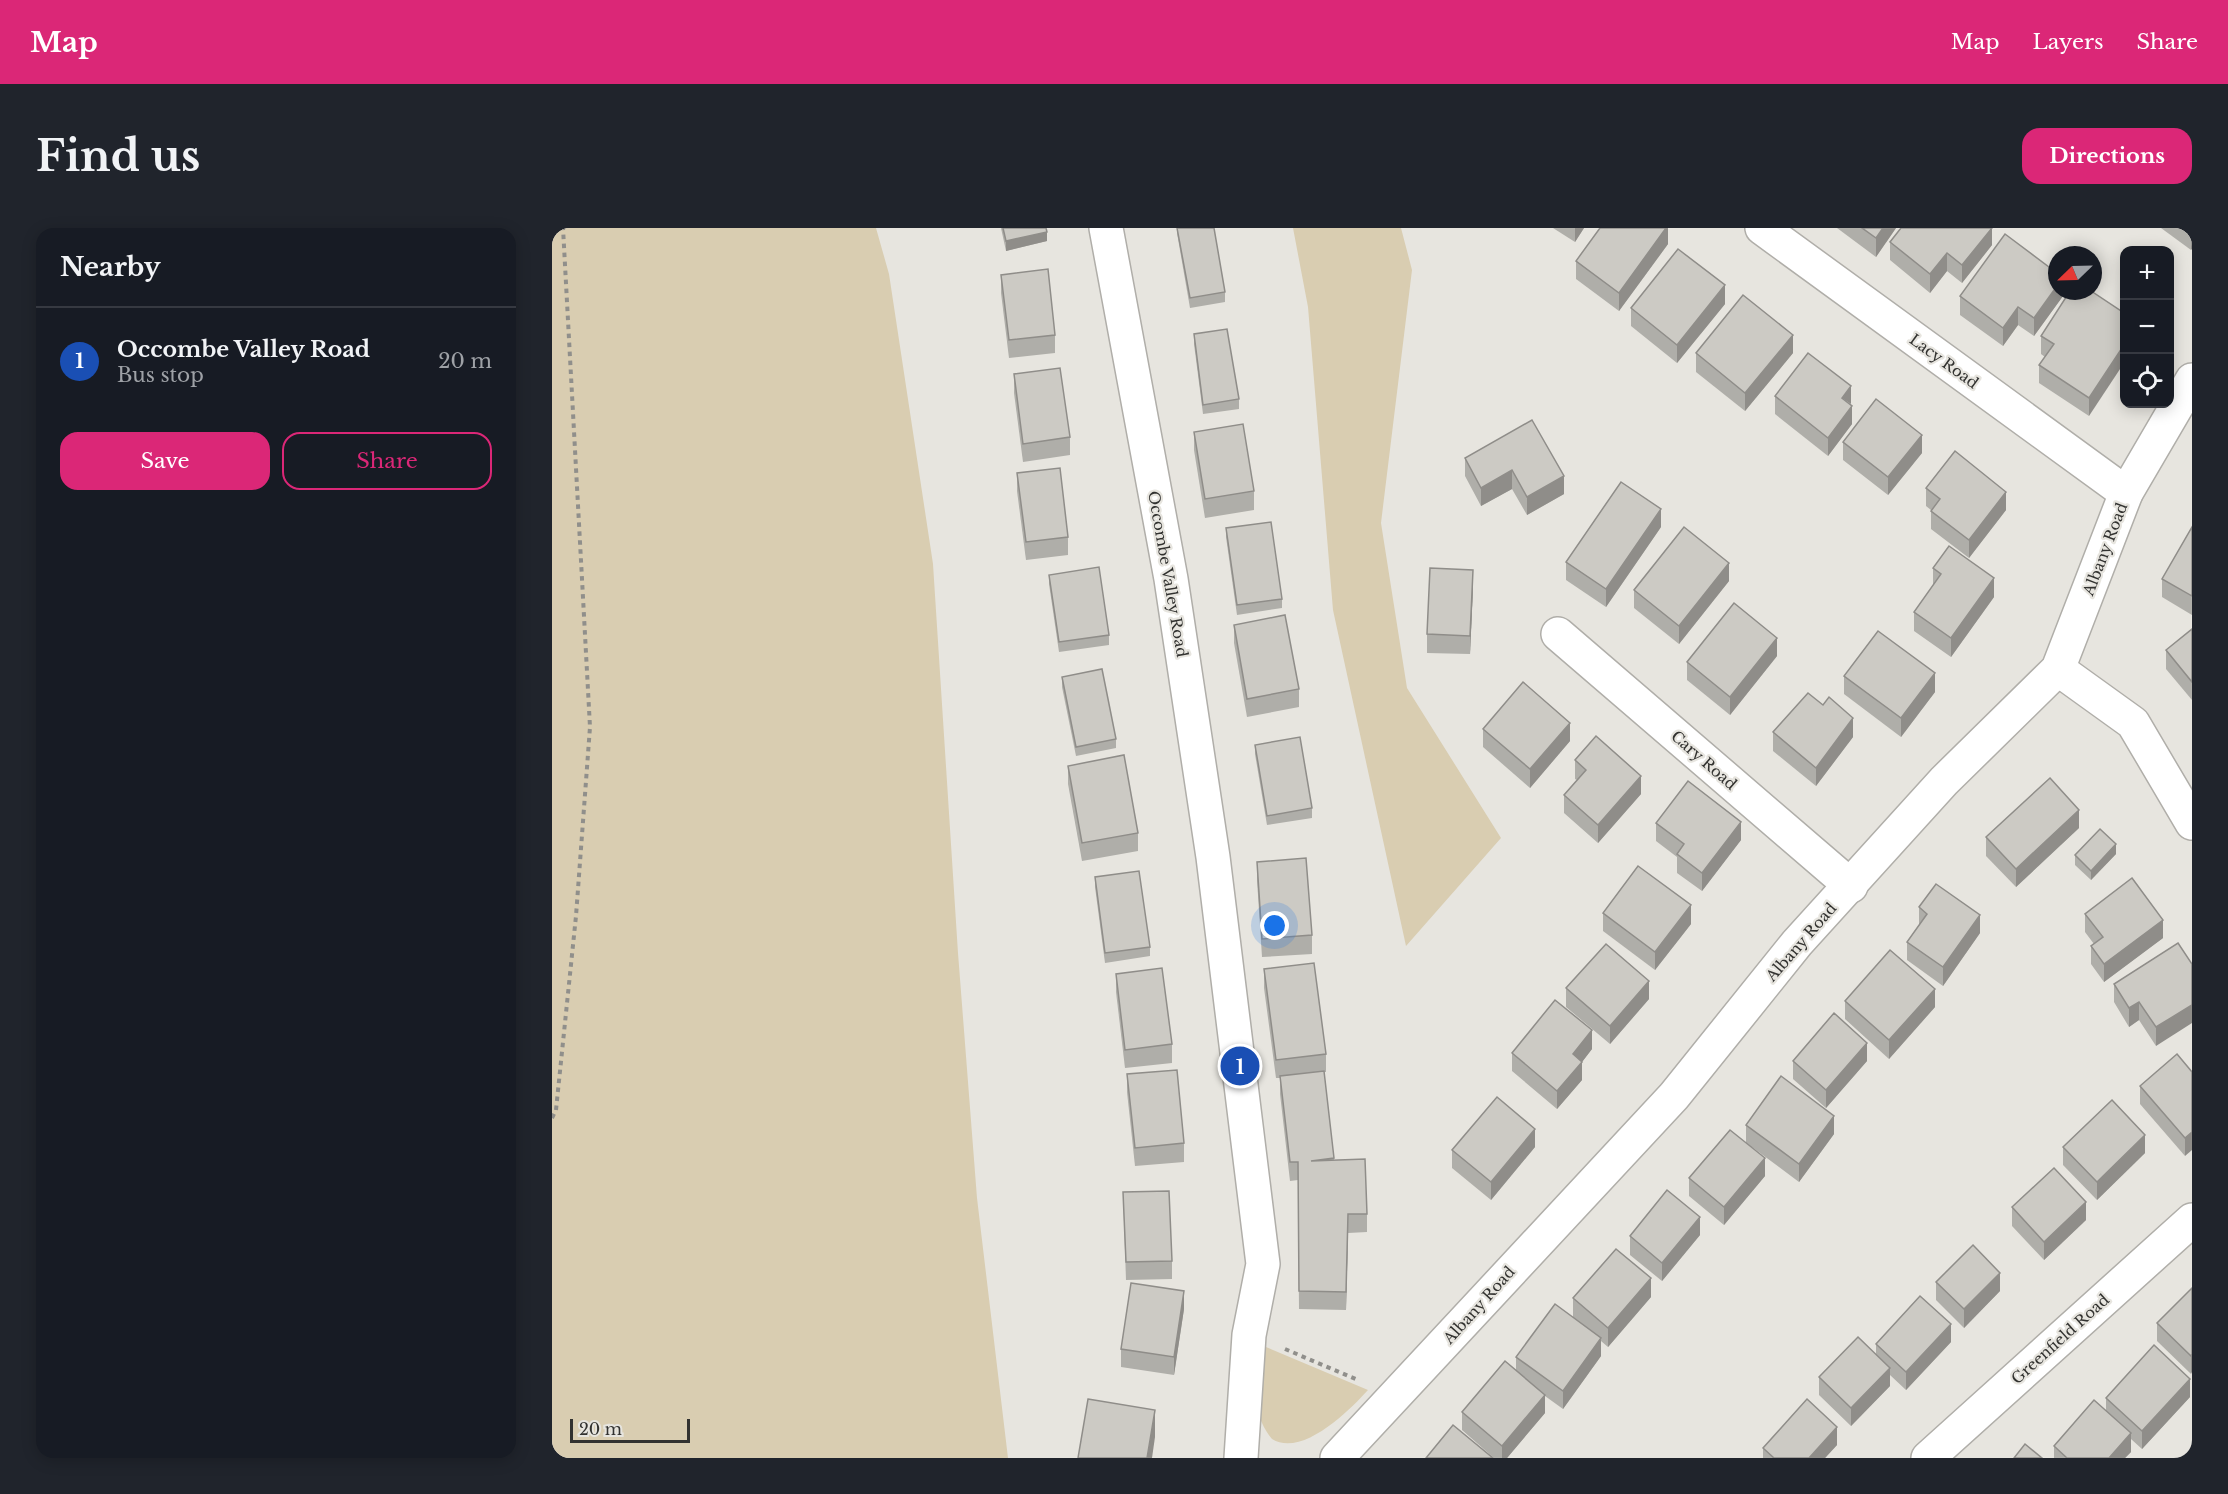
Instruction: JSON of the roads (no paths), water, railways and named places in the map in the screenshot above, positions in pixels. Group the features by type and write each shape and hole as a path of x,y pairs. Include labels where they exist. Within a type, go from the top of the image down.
{"street":[{"name":"Occombe Valley Road","path":"1106,228 1173,591 1213,857 1262,1252 1263,1264 1249,1335 1241,1458"},
{"name":"Lacy Road","path":"1762,228 2126,493"},
{"name":"Albany Road","path":"1337,1458 1674,1096 1797,943 1944,781 2058,669 2126,493 2192,380"},
{"name":"Cary Road","path":"1558,634 1851,886"},
{"path":"2058,669 2133,723 2192,823"},
{"name":"Greenfield Road","path":"1928,1458 2192,1220"}],"place":[{"name":"Occombe Valley Road","path":"1240,1066"}]}
